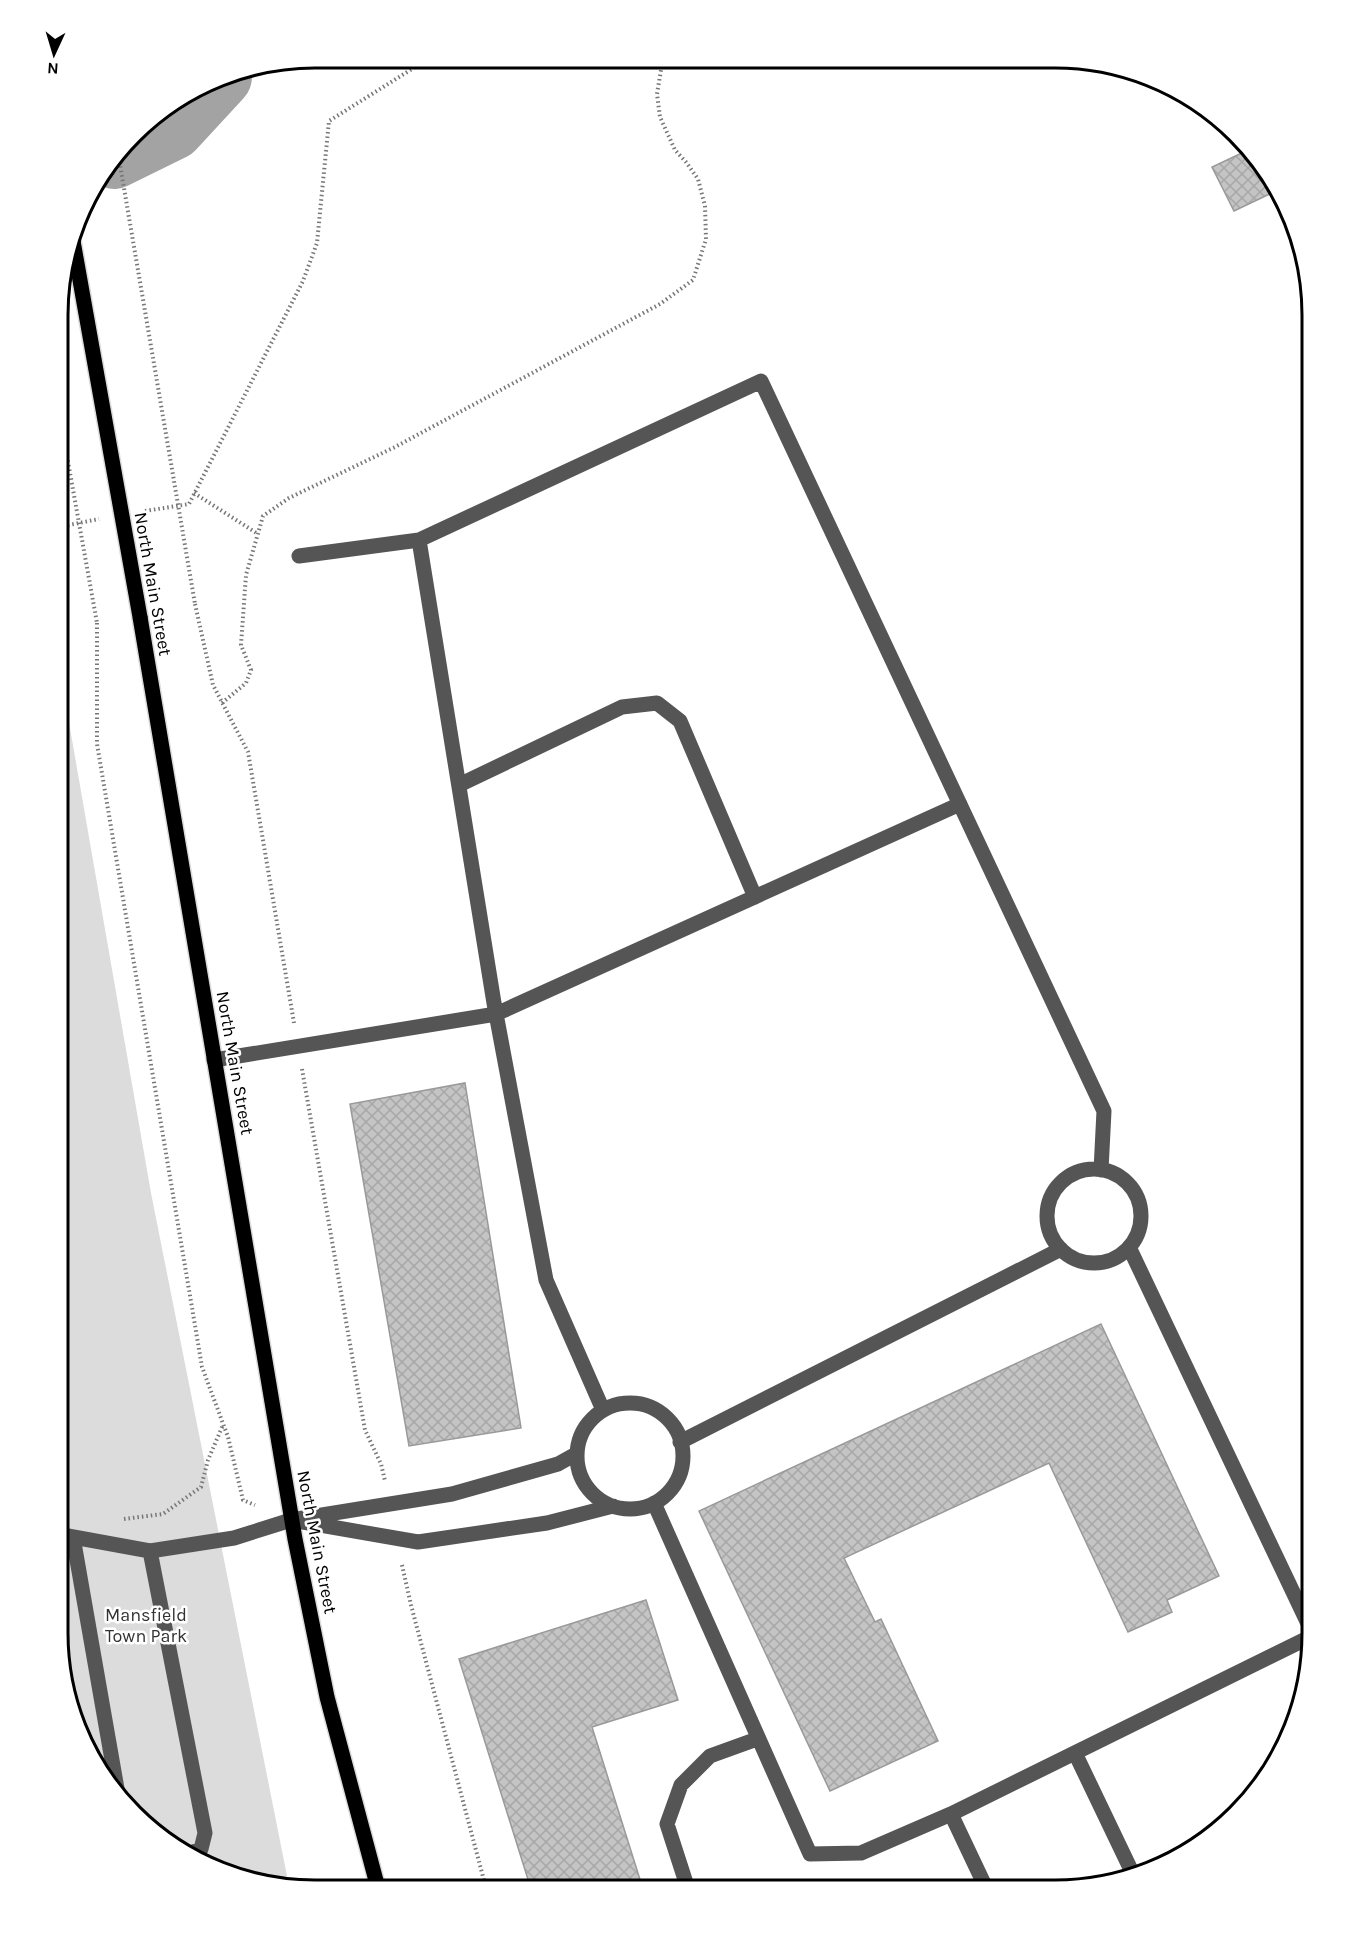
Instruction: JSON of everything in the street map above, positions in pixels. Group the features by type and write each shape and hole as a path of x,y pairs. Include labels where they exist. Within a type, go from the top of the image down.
{"main road":[{"name":"North Main Street","path":"75,254 140,617 291,1520 327,1697 376,1880"}],"lane":[{"path":"299,556 419,540 761,381 1104,1111 1101,1170"},
{"path":"419,540 496,1014 546,1280 603,1410"},
{"path":"459,785 622,707 657,703 680,721 755,897"},
{"path":"214,1060 496,1014 960,804"},
{"path":"1087,1169 1115,1173 1135,1192 1140,1205 1141,1220 1137,1235 1129,1247 1118,1257 1104,1262 1089,1263 1074,1258 1061,1249 1052,1237 1047,1222 1048,1207 1053,1192 1073,1173 1087,1169"},
{"path":"1129,1247 1303,1615"},
{"path":"680,1442 1061,1249"},
{"path":"637,1403 653,1408 668,1419 678,1434 680,1442 682,1466 677,1481 667,1494 654,1503 639,1508 623,1509 595,1497 585,1485 578,1471 576,1454 580,1436 589,1421 603,1410 619,1404 637,1403"},
{"path":"68,1536 150,1551 234,1538 291,1520 463,1491 558,1464 576,1454"},
{"path":"654,1503 810,1854 861,1853 951,1814 1303,1639"},
{"path":"291,1520 418,1542 547,1523 613,1506"},
{"path":"73,1537 115,1778"},
{"path":"150,1551 206,1833 201,1849 198,1850"},
{"path":"685,1880 667,1824 681,1785 710,1756 758,1739"},
{"path":"1075,1753 1130,1868"},
{"path":"951,1814 982,1880"}],"path":[{"path":"144,512 189,504 303,281 317,243 329,121 413,68"},
{"path":"222,703 246,684 251,670 241,645 246,575 263,516 289,498 416,436 660,304 693,280 706,239 705,206 698,180 675,150 660,117 657,94 661,68"},
{"path":"120,163 195,604 213,685 248,752 365,1430 381,1464 389,1504"},
{"path":"68,461 98,623 97,744 202,1367 223,1424 243,1500 291,1520"},
{"path":"194,493 258,534"},
{"path":"68,525 110,518"},
{"path":"123,1520 163,1514 201,1486 208,1460 223,1424"},
{"path":"396,1538 411,1605 484,1880"}],"green space":[{"name":"Mansfield Town Park","path":"68,717 151,1193 287,1876 266,1875 220,1861 177,1838 152,1818 109,1770 86,1727 72,1681 68,1649"}],"building":[{"path":"1242,153 1261,177 1270,194 1234,211 1212,167"},
{"path":"465,1083 521,1428 409,1446 350,1104"},
{"path":"1101,1324 1219,1576 1167,1600 1172,1612 1128,1632 1049,1463 844,1558 875,1622 881,1619 938,1741 830,1791 699,1511"},
{"path":"646,1600 678,1700 592,1727 640,1880 528,1880 459,1659"}],"waterway":[{"path":"131,150 173,129 207,92"}]}
